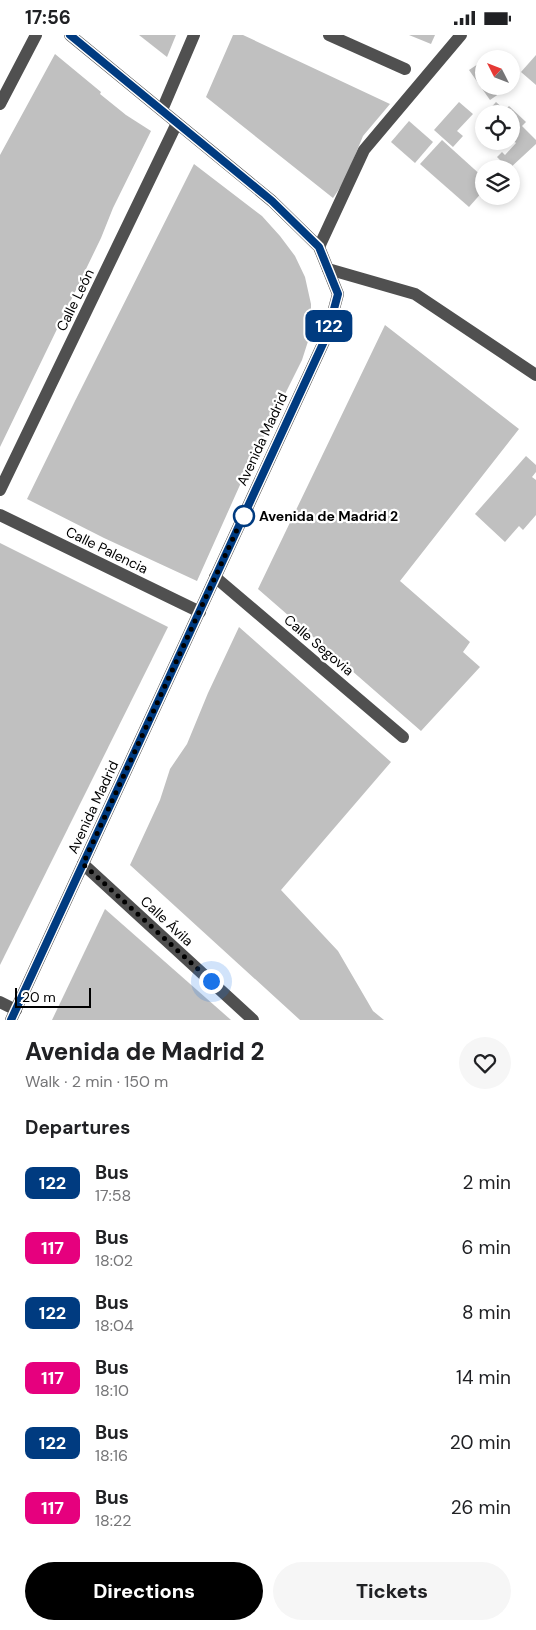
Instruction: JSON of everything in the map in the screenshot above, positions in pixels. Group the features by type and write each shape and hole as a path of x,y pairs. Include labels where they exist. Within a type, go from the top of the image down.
{"street":[{"path":"0,104 36,35"},
{"name":"Avenida Madrid","path":"13,1015 327,335 338,294 319,247 272,201 70,35"},
{"path":"162,110 194,35"},
{"path":"329,35 406,69"},
{"path":"319,247 364,150 462,35"},
{"name":"Calle León","path":"0,490 177,123"},
{"path":"328,269 415,294 536,375"},
{"name":"Calle Palencia","path":"0,515 200,612"},
{"name":"Calle Segovia","path":"215,577 403,737"},
{"name":"Calle Ávila","path":"83,864 253,1020"},
{"path":"0,1002 13,1015"}],"building":[{"path":"139,35 176,35 167,57"},
{"path":"233,35 243,35 390,104 363,136 344,182 333,198 206,97"},
{"path":"409,35 435,35 431,44"},
{"path":"55,54 126,115 151,131 0,447 0,155"},
{"path":"536,55 536,85 521,72"},
{"path":"475,66 475,79 469,70"},
{"path":"486,95 497,95 490,100"},
{"path":"459,102 473,114 457,131 463,136 453,147 434,130"},
{"path":"520,116 526,122 522,126 536,140 536,144 519,160 500,160 497,157 502,152 505,155 510,150 520,150"},
{"path":"409,121 433,142 415,163 391,142"},
{"path":"442,140 475,170 475,200 469,207 420,164"},
{"path":"194,164 262,216 280,236 295,256 305,277 311,304 311,332 302,360 244,476 197,581 104,538 27,499"},
{"path":"385,325 519,429 400,581 470,642 463,652 480,667 421,731 258,589"},
{"path":"526,456 536,465 536,472 532,477 536,480 536,515 523,530 519,526 505,542 475,514"},
{"path":"0,543 168,627 0,965"},
{"path":"239,627 391,762 281,890 338,951 373,1011 384,1020 300,1020 130,865 160,800 170,769 187,744 208,693"},
{"path":"105,909 231,1020 52,1020"}],"bus line":[{"name":"122","path":"11,1020 327,335 338,294 319,247 272,201 70,35"}],"place":[{"name":"Avenida de Madrid 2","path":"244,516"}],"route":[{"path":"211,981 83,864 247,508 244,516"}]}
